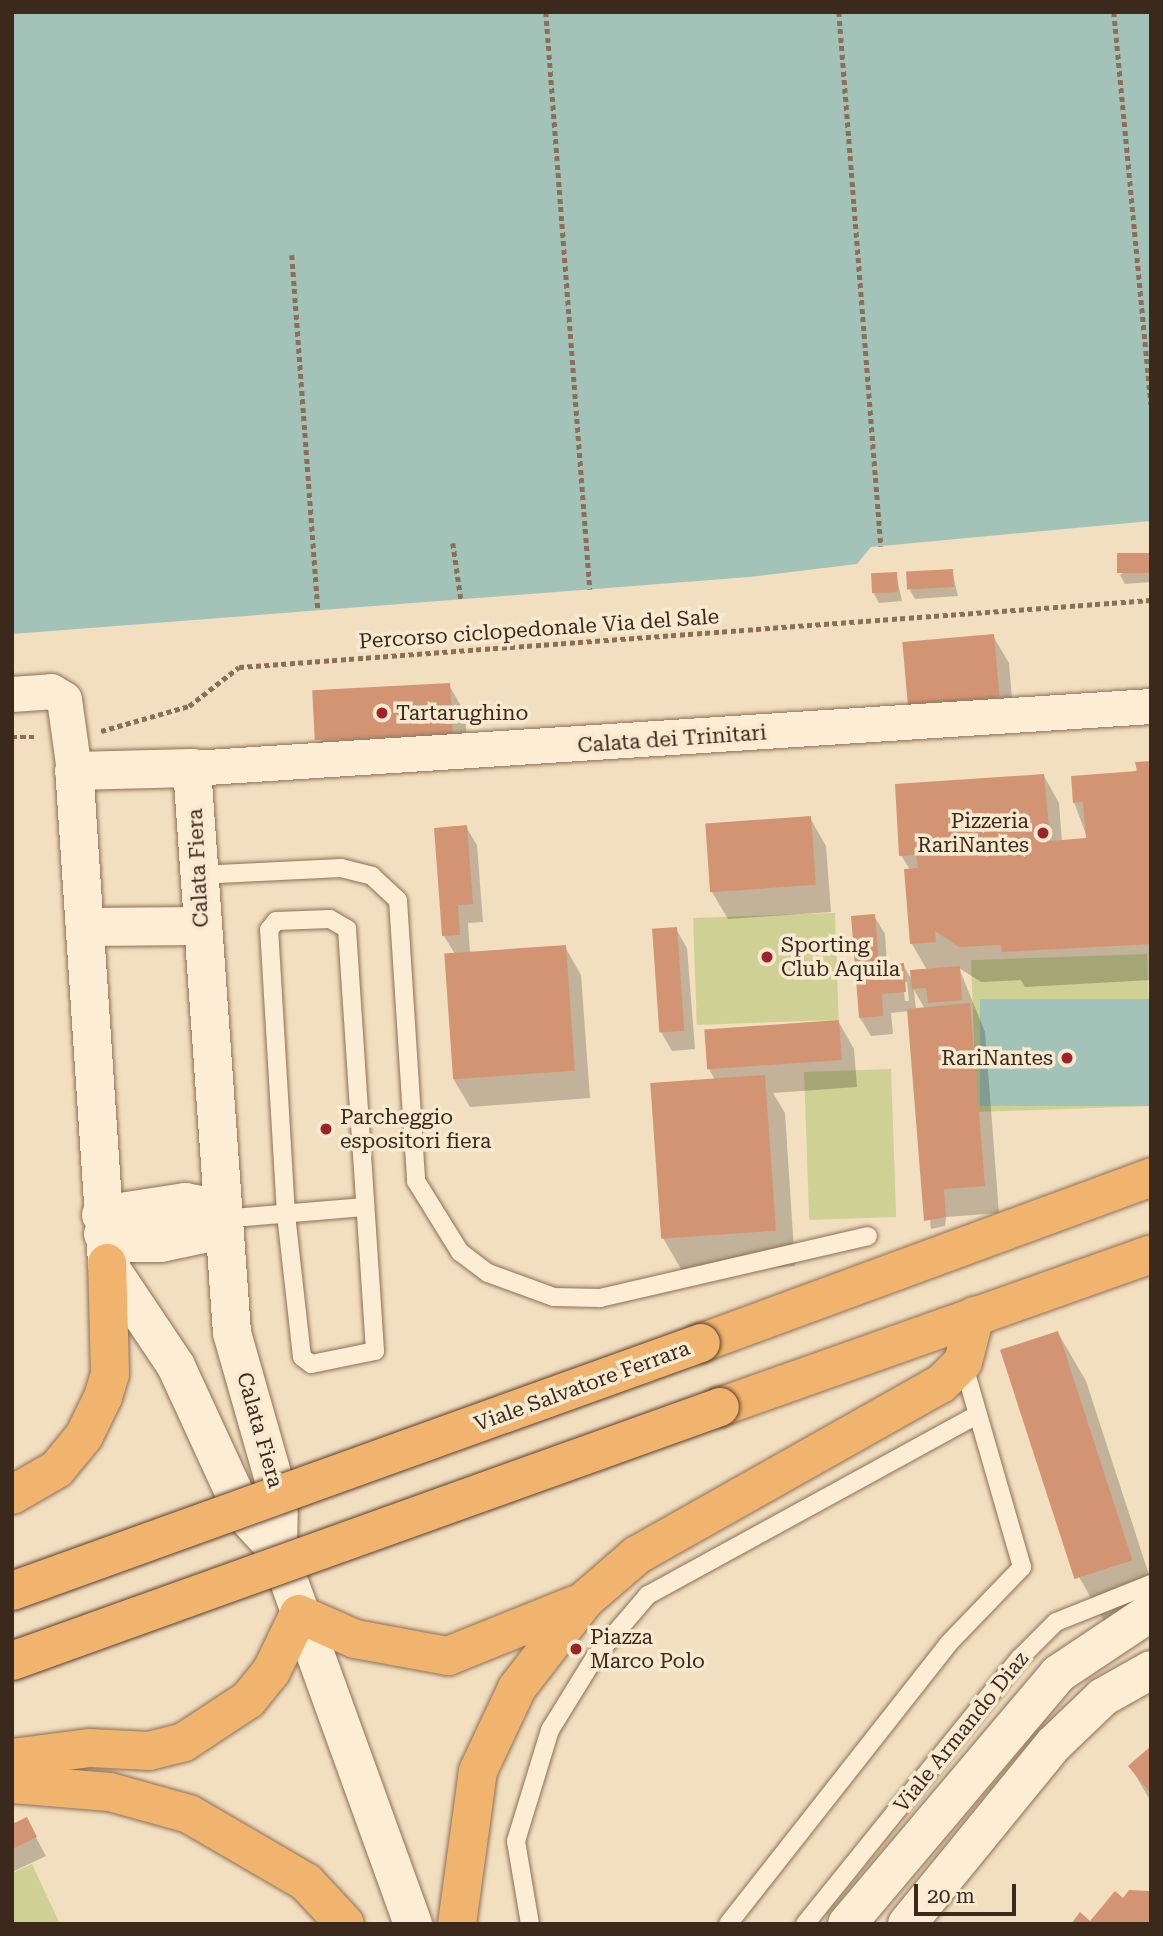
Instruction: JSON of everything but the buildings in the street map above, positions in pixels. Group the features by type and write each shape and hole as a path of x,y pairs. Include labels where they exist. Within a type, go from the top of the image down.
{"highway":[{"name":"Viale Salvatore Ferrara","path":"12,1591 701,1343 1151,1177"},
{"path":"12,1495 57,1469 84,1436 103,1397 110,1374 104,1237"},
{"path":"12,1661 1151,1254"},
{"path":"457,1924 478,1771 517,1688 584,1600 637,1555 941,1384 963,1362 975,1316"},
{"path":"12,1758 90,1748 149,1751 184,1742 248,1700 271,1672 299,1614 355,1639 448,1656 584,1600"},
{"path":"12,1784 110,1792 189,1814 306,1882 345,1924"}],"street":[{"path":"12,694 51,691 64,699 73,754 86,927 104,1237 185,1202 221,1219"},
{"name":"Calata dei Trinitari","path":"192,768 1151,706"},
{"path":"73,754 192,768"},
{"name":"Calata Fiera","path":"192,768 221,1219 232,1333 279,1498 278,1551"},
{"path":"86,927 201,926"},
{"name":"Calata Fiera","path":"104,1237 176,1366 244,1514 278,1551"},
{"path":"278,1551 413,1924"},
{"name":"Viale Armando Diaz","path":"847,1924 1058,1674 1151,1612"},
{"path":"907,1924 1054,1744 1103,1698 1151,1670"}],"lane":[{"path":"198,875 341,868 372,876 398,900 415,1181 460,1252 488,1273 554,1297 600,1298 868,1237"},
{"path":"330,919 347,929 375,1351 311,1364 302,1357 286,1214 269,930 276,921 330,919"},
{"path":"221,1219 365,1207"},
{"path":"728,1924 948,1644 1022,1567 963,1362"},
{"path":"529,1923 516,1841 550,1730 595,1657 648,1595 978,1414"},
{"name":"Viale Armando Diaz","path":"805,1924 1020,1658 1056,1622 1151,1584"}],"path":[{"path":"546,12 590,589"},
{"path":"839,12 881,546"},
{"path":"1114,12 1151,404"},
{"path":"292,254 318,610"},
{"path":"453,543 461,599"},
{"name":"Percorso ciclopedonale Via del Sale","path":"73,754 189,706 239,667 1151,600"}],"green space":[{"name":"Sporting Club Aquila","path":"835,913 839,1020 697,1025 693,918"},
{"name":"RariNantes","path":"1147,954 1151,1106 976,1112 971,960"},
{"path":"891,1069 896,1217 809,1220 804,1072"},
{"path":"32,1864 60,1924 12,1924 12,1873"}],"water":[{"path":"12,12 1151,12 1151,521 871,547 857,564 749,577 12,634"},
{"name":"RariNantes","path":"980,999 1151,999 1151,1106 980,1106"}],"place":[{"name":"Tartarughino","path":"382,713"},
{"name":"Pizzeria RariNantes","path":"1043,833"},
{"name":"Sporting Club Aquila","path":"767,957"},
{"name":"RariNantes","path":"1067,1058"},
{"name":"Parcheggio espositori fiera","path":"326,1129"},
{"name":"Piazza Marco Polo","path":"576,1649"}]}
